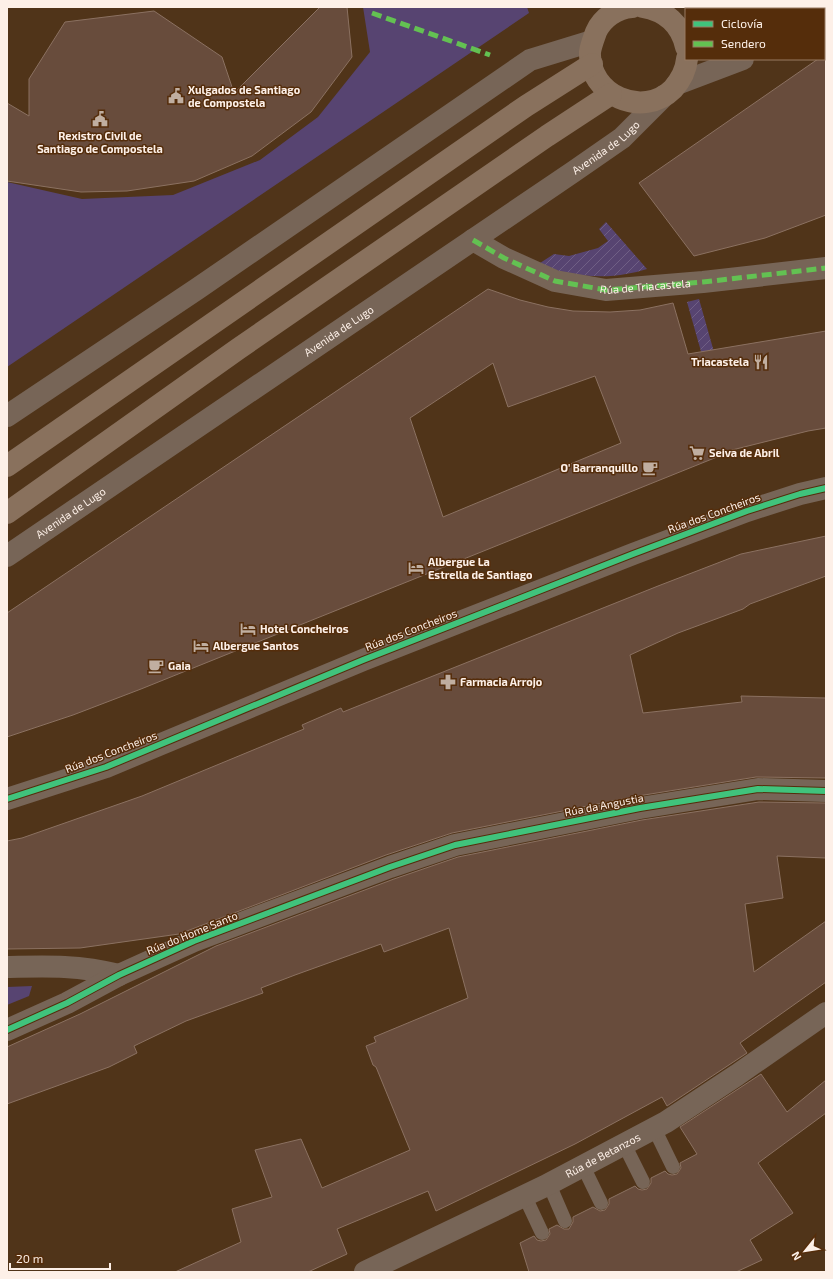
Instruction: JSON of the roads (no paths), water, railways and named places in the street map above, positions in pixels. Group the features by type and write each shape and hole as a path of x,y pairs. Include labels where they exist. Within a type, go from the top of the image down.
{"main road":[{"path":"632,7 612,14 598,25 590,53 595,74 600,83 611,94 619,99 629,102 640,103 650,101 670,90 683,74 687,60"},
{"path":"658,9 676,24 685,42"},
{"path":"7,466 519,111 592,64"},
{"path":"7,513 244,344 540,140 611,94"}],"street":[{"path":"7,416 197,289 530,60 598,25"},
{"name":"Avenida de Lugo","path":"7,556 622,138 670,90 741,60"},
{"name":"Rúa de Triacastela","path":"473,240 504,258 555,281 606,290 695,283 826,268"},
{"name":"Rúa dos Concheiros","path":"7,799 106,767 363,660 632,554 747,511 800,494 826,488"},
{"name":"Rúa da Angustia","path":"390,868 455,845 640,808 758,789 826,791"},
{"name":"Rúa do Home Santo","path":"7,1030 67,1003 119,975 194,941 390,868"},
{"path":"7,967 68,966 98,970 119,975"},
{"name":"Rúa de Betanzos","path":"365,1272 549,1184 666,1122 826,1013"}],"lane":[{"path":"654,1128 673,1167"},
{"path":"624,1144 643,1182"},
{"path":"583,1166 601,1203"},
{"path":"549,1184 565,1221"},
{"path":"525,1195 526,1201 542,1232"}],"place":[{"name":"Xulgados de Santiago de Compostela","path":"176,96"},
{"name":"Rexistro Civil de Santiago de Compostela","path":"100,119"},
{"name":"Triacastela","path":"761,362"},
{"name":"Seiva de Abril","path":"697,453"},
{"name":"O' Barranquillo","path":"650,468"},
{"name":"Albergue La Estrella de Santiago","path":"416,568"},
{"name":"Hotel Concheiros","path":"248,629"},
{"name":"Albergue Santos","path":"201,646"},
{"name":"Gaia","path":"156,666"},
{"name":"Farmacia Arrojo","path":"448,682"}]}
